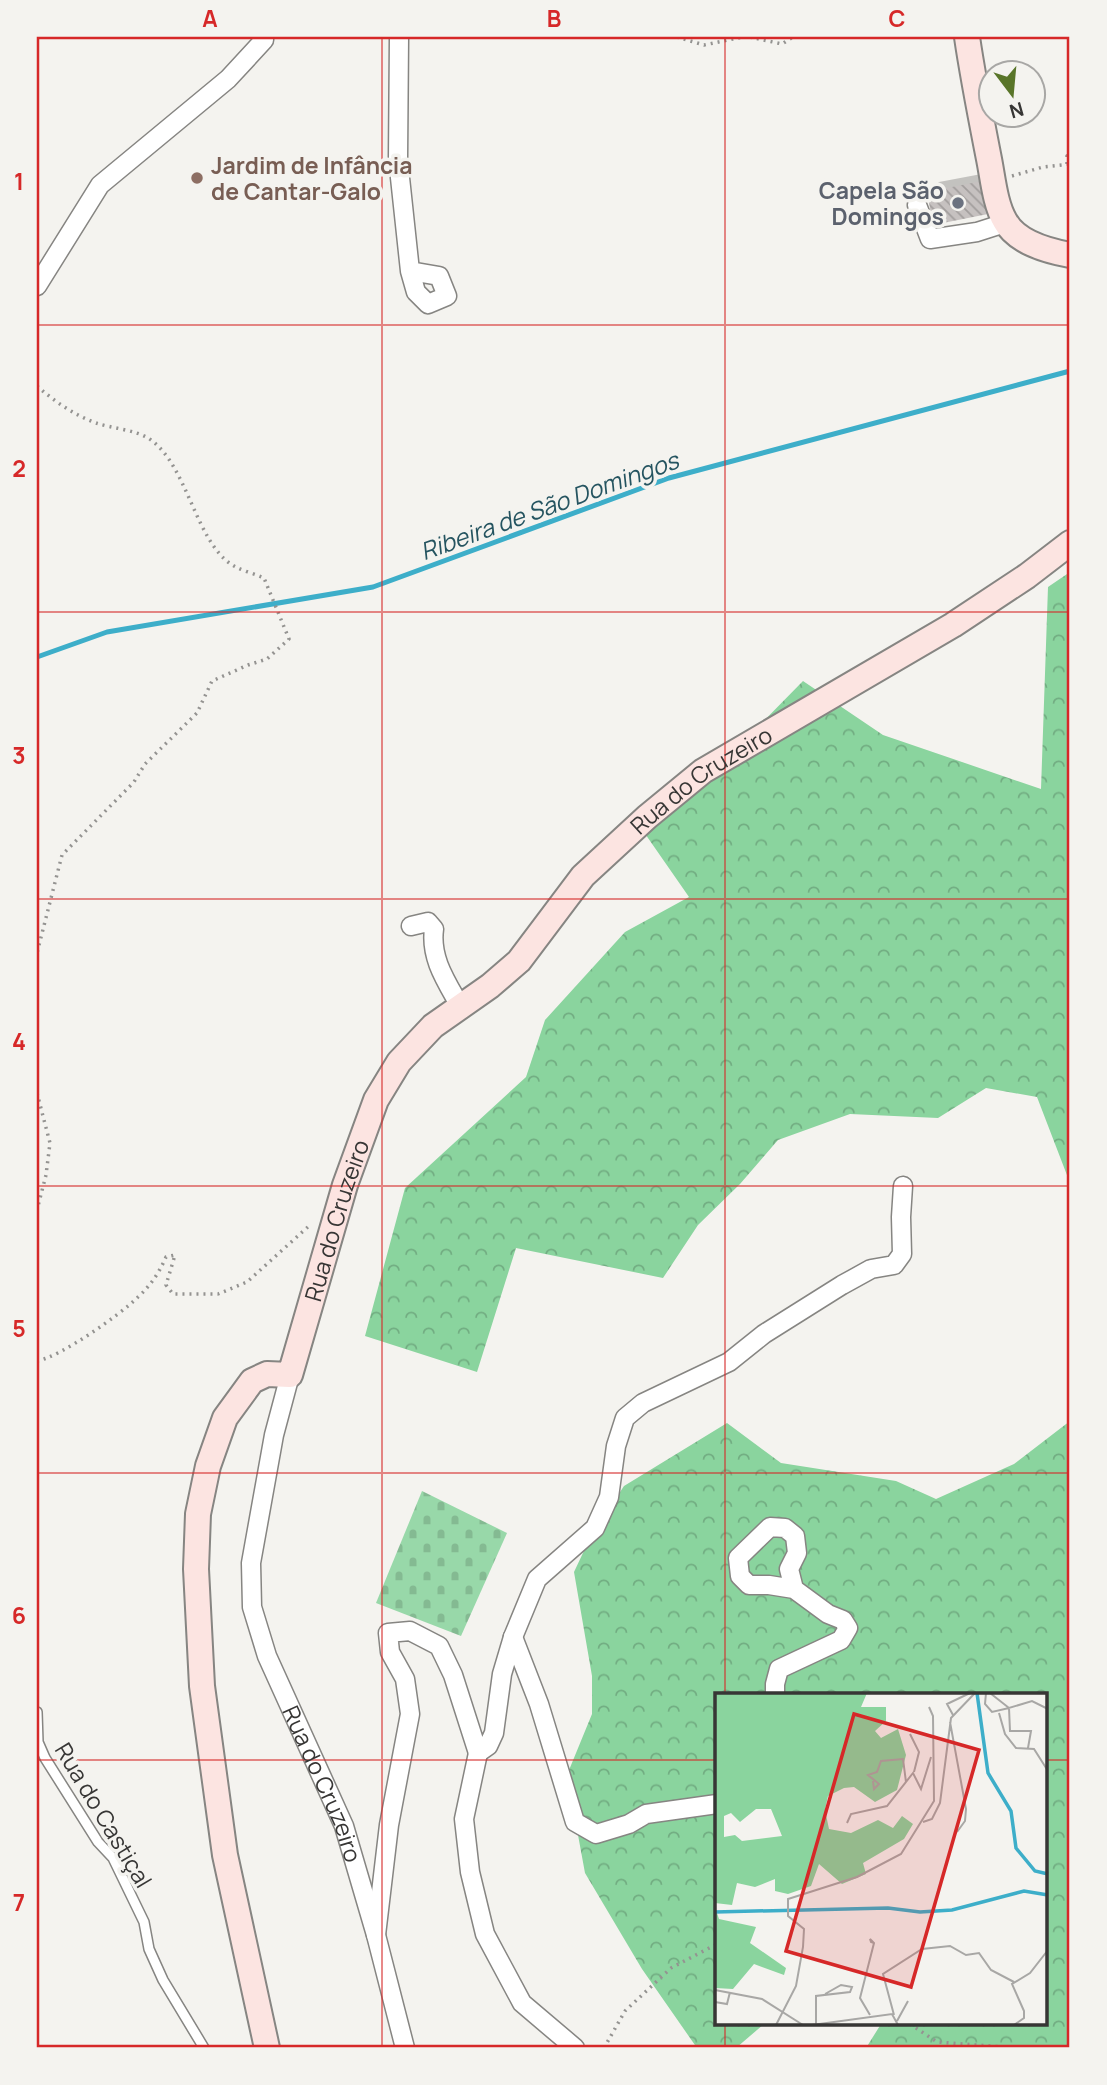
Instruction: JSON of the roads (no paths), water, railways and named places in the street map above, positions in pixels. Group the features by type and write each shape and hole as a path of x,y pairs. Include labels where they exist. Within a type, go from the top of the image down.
{"street":[{"path":"37,286 100,185 228,79 264,37"},
{"path":"399,37 398,159 410,271"},
{"path":"968,37 973,79 993,181 1005,223 1025,240 1048,251 1070,255"},
{"path":"917,205 930,239 977,232 1005,223"},
{"name":"Rua do Cruzeiro","path":"405,2048 344,1826 267,1656 251,1608 251,1563 274,1435 337,1214 376,1100 399,1062 433,1026 490,986 519,961 583,876 647,817 702,772 953,625 1027,576 1070,543"},
{"path":"411,926 428,922 434,929 435,957 460,1006"},
{"path":"478,1753 488,1746 494,1733 502,1675 513,1637 537,1579 596,1528 609,1497 616,1446 625,1418 643,1403 729,1362 764,1334 842,1285 871,1269 894,1265 902,1254 903,1186"},
{"path":"267,2048 225,1855 202,1686 196,1569 200,1502 208,1466 225,1418 252,1381 267,1374 290,1375"},
{"path":"775,1693 779,1669 841,1640 848,1628 843,1620 828,1614 794,1589"},
{"path":"376,1935 389,1825 410,1714 405,1679 390,1652 388,1633 410,1630 439,1646 453,1675 478,1753 464,1819 470,1872 485,1934 522,2003 575,2048"},
{"path":"513,1637 539,1704 575,1822 596,1834 629,1824 646,1814 715,1804"}],"lane":[{"name":"Rua do Castiçal","path":"37,1712 38,1742 45,1758 99,1842 113,1858 144,1922 149,1949 163,1980 204,2048"}],"waterway":[{"name":"Ribeira de São Domingos","path":"37,657 107,632 373,587 669,478 1070,371"}],"place":[{"name":"Jardim de Infância de Cantar-Galo","path":"197,178"},
{"name":"Capela São Domingos","path":"958,203"}]}
